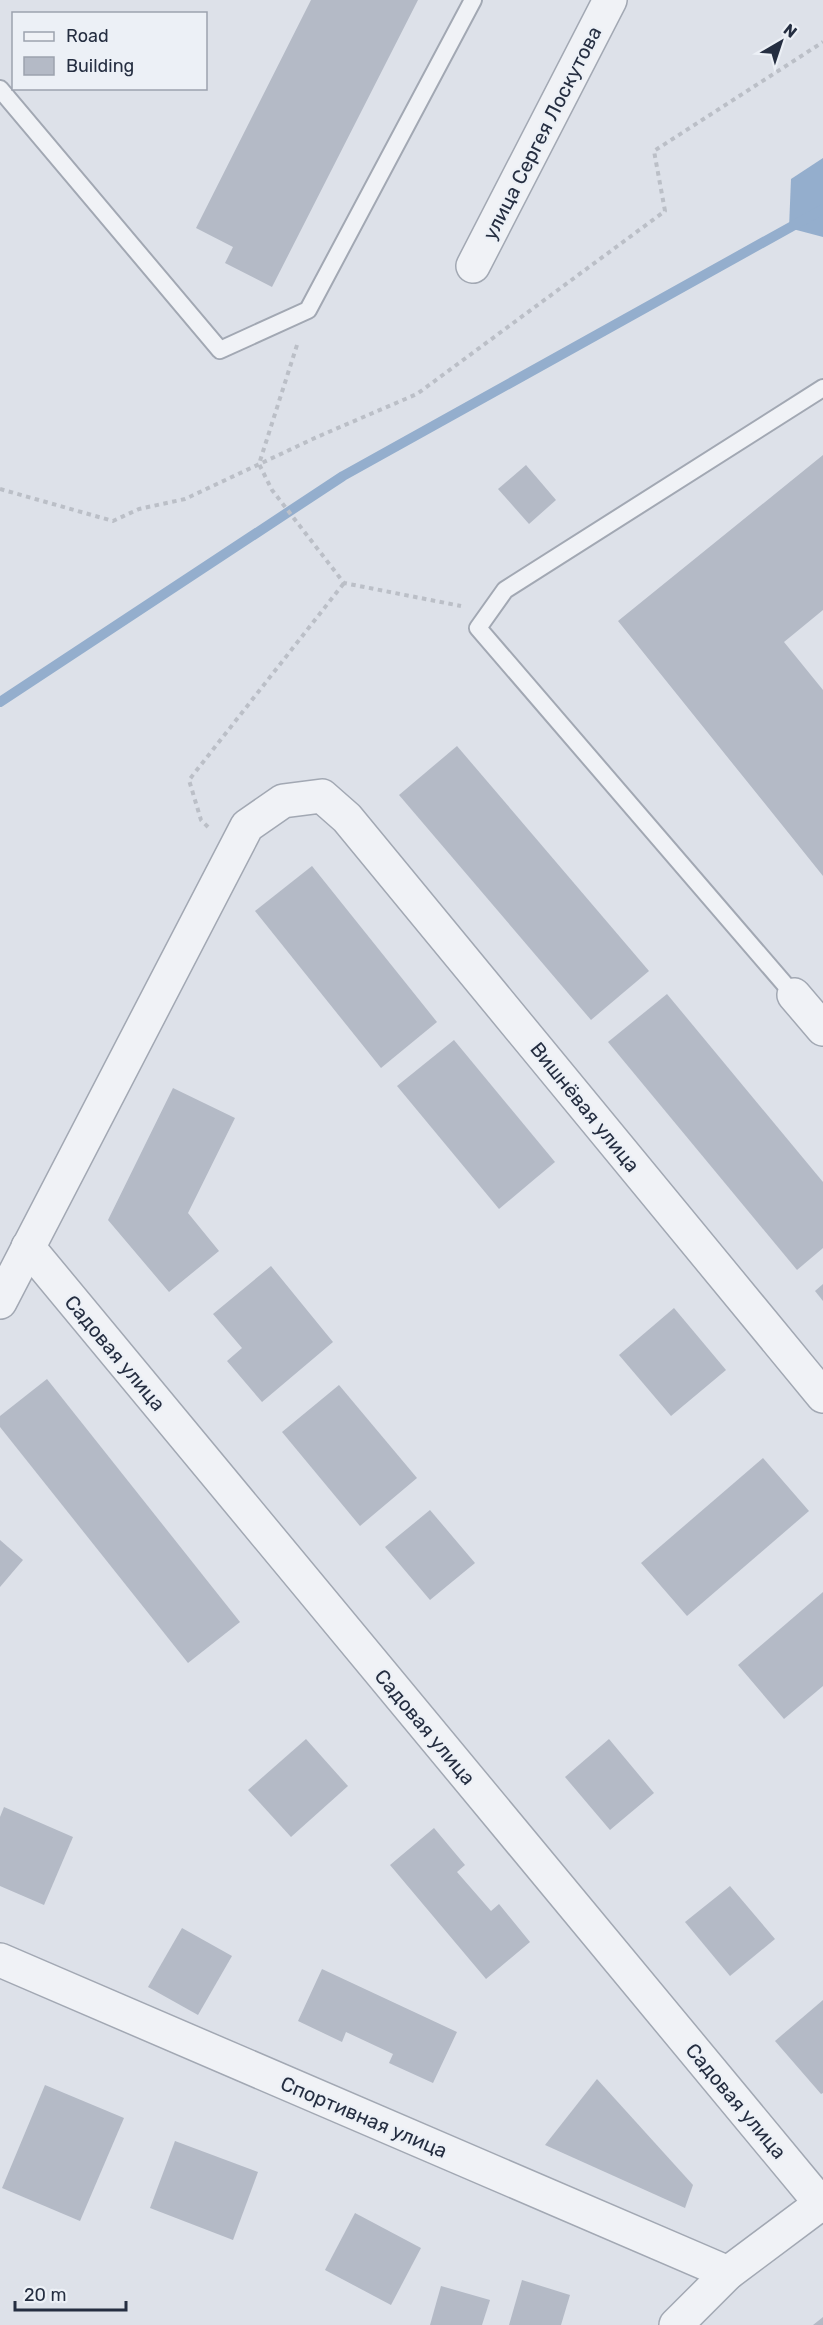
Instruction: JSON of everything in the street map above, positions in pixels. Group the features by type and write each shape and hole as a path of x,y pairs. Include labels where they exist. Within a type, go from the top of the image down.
{"street":[{"name":"улица Сергея Лоскутова","path":"473,266 610,0"},
{"name":"Вишнёвая улица","path":"0,1302 247,826 283,801 322,796 347,818 823,1396"},
{"path":"794,995 823,1029"},
{"name":"Садовая улица","path":"28,1247 822,2204"},
{"name":"Спортивная улица","path":"0,1960 728,2274"},
{"path":"676,2325 728,2274 822,2204"}],"lane":[{"path":"0,89 220,350 308,310 473,0"},
{"path":"794,995 478,628 505,590 823,388"}],"path":[{"path":"0,489 113,521 140,509 185,499 317,436 417,394 665,212 654,151 823,42"},
{"path":"308,310 259,464 272,490 344,583 489,612"},
{"path":"233,853 201,820 189,780 344,583"}],"water":[{"path":"823,158 823,237 789,228 791,179"}],"building":[{"path":"311,0 418,0 272,287 225,263 233,247 196,228"},
{"path":"823,455 823,610 784,642 823,690 823,876 618,621"},
{"path":"526,465 556,500 529,524 498,489"},
{"path":"457,746 649,971 591,1020 399,795"},
{"path":"312,866 437,1022 381,1068 255,911"},
{"path":"667,994 823,1182 823,1248 797,1270 608,1042"},
{"path":"454,1040 555,1162 499,1209 397,1086"},
{"path":"173,1088 235,1118 188,1213 219,1251 169,1292 108,1220"},
{"path":"271,1266 333,1342 262,1402 227,1361 242,1348 213,1314"},
{"path":"823,1284 823,1301 815,1291"},
{"path":"674,1308 726,1370 671,1416 619,1355"},
{"path":"47,1379 240,1622 188,1663 0,1427 0,1416"},
{"path":"339,1385 417,1478 360,1526 282,1432"},
{"path":"763,1458 809,1511 687,1616 641,1563"},
{"path":"430,1510 475,1563 430,1600 385,1547"},
{"path":"0,1540 23,1560 0,1587"},
{"path":"823,1592 823,1686 784,1719 738,1665"},
{"path":"306,1739 348,1786 291,1837 248,1790"},
{"path":"609,1739 654,1793 610,1830 565,1777"},
{"path":"4,1807 73,1837 44,1905 0,1886 0,1817"},
{"path":"434,1828 465,1865 457,1872 491,1911 499,1904 530,1942 486,1979 390,1865"},
{"path":"730,1886 775,1939 730,1976 685,1922"},
{"path":"182,1928 232,1956 198,2015 148,1987"},
{"path":"322,1969 457,2032 433,2083 389,2063 393,2054 346,2032 342,2042 298,2021"},
{"path":"823,2000 823,2093 821,2094 775,2041"},
{"path":"597,2079 693,2185 685,2208 545,2145"},
{"path":"45,2085 124,2118 80,2221 2,2188"},
{"path":"175,2141 258,2172 233,2240 150,2208"},
{"path":"355,2213 421,2248 391,2305 325,2270"},
{"path":"522,2280 570,2295 561,2325 509,2325"},
{"path":"441,2286 490,2300 482,2325 430,2325"},
{"path":"823,2317 823,2325 813,2325"}],"waterway":[{"path":"0,702 343,476 823,209"}]}
